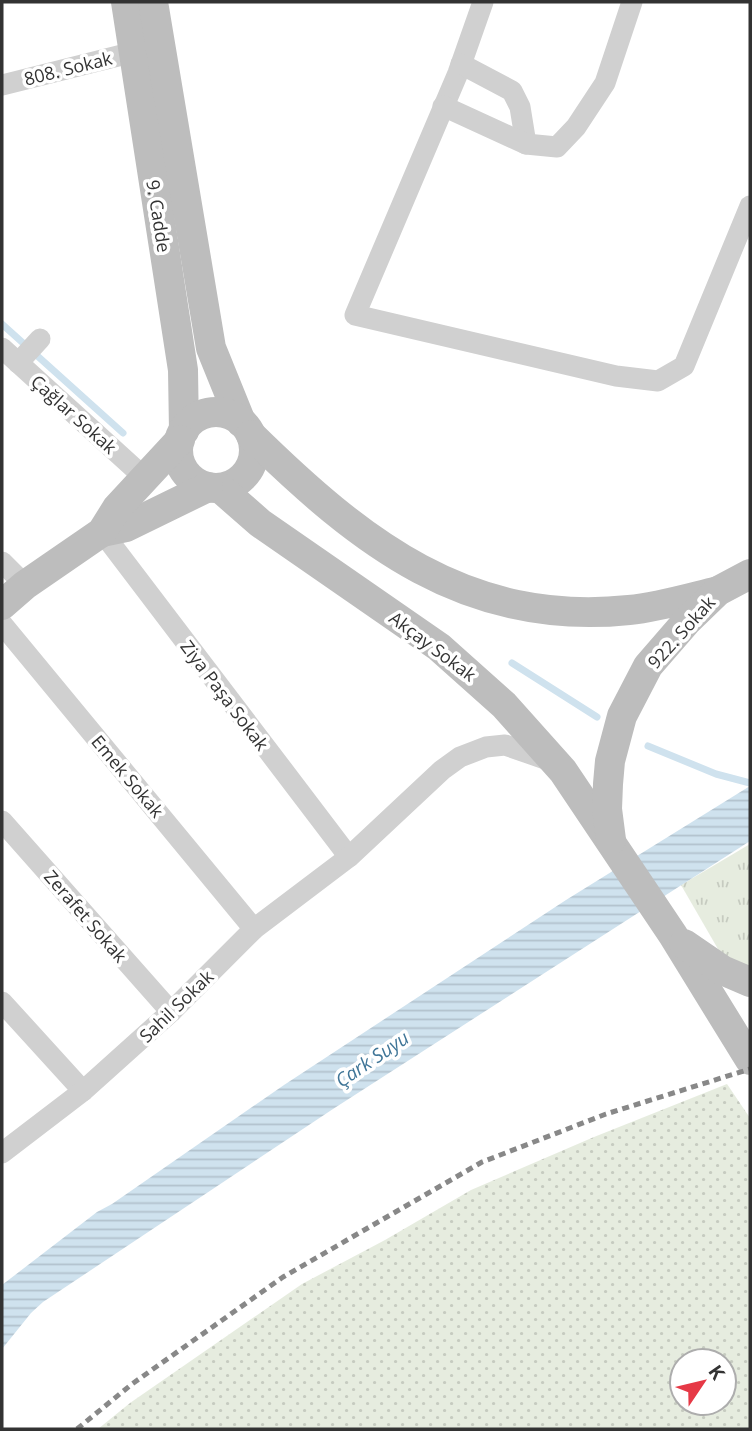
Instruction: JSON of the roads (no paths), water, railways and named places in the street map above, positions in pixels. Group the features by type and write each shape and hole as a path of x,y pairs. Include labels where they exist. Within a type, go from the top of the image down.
{"main road":[{"name":"9. Cadde","path":"126,2 183,370 182,436"},
{"name":"9. Cadde","path":"153,2 211,348 246,429"},
{"path":"102,532 117,508 146,480 200,416 221,413 246,429 290,474 356,529 422,572 484,597 544,609 607,611 632,610 718,591"},
{"path":"2,605 25,585 102,532 126,527 214,488 231,485 249,470 254,447 246,429"},
{"path":"182,436 180,460 184,470 199,484 214,488"},
{"name":"Akçay Sokak","path":"214,488 454,659 524,725 556,763 611,841"},
{"name":"922. Sokak","path":"750,573 718,591 687,621 648,666 622,716 611,761 607,809 611,841 750,1060"},
{"name":"922. Sokak","path":"667,926 722,970 750,982"}],"street":[{"path":"483,2 461,64 355,315 616,376 658,381 684,366 750,206"},
{"path":"443,106 526,144 557,146 576,127 605,83 632,2"},
{"name":"808. Sokak","path":"2,85 134,52"},
{"path":"461,64 512,90 520,107 526,144"},
{"path":"18,363 40,339"},
{"name":"Çağlar Sokak","path":"2,348 146,480"},
{"name":"Ziya Paşa Sokak","path":"102,532 349,857"},
{"path":"2,562 25,585"},
{"name":"Emek Sokak","path":"2,624 254,929"},
{"name":"Sahil Sokak","path":"2,1153 83,1091 171,1012 254,929 349,857 442,770 460,757 486,747 505,745 556,763"},
{"name":"Zerafet Sokak","path":"2,821 171,1012"},
{"path":"2,1002 83,1091"}],"water":[{"name":"Çark Suyu","path":"750,786 750,841 333,1109 43,1302 2,1349 2,1285 97,1212 284,1085 566,900"}],"waterway":[{"path":"2,324 123,433"},
{"path":"512,663 597,717"},
{"path":"648,746 716,774 750,783"}],"railway":[{"path":"77,1429 132,1384 283,1277 482,1162 606,1114 750,1069"}]}
